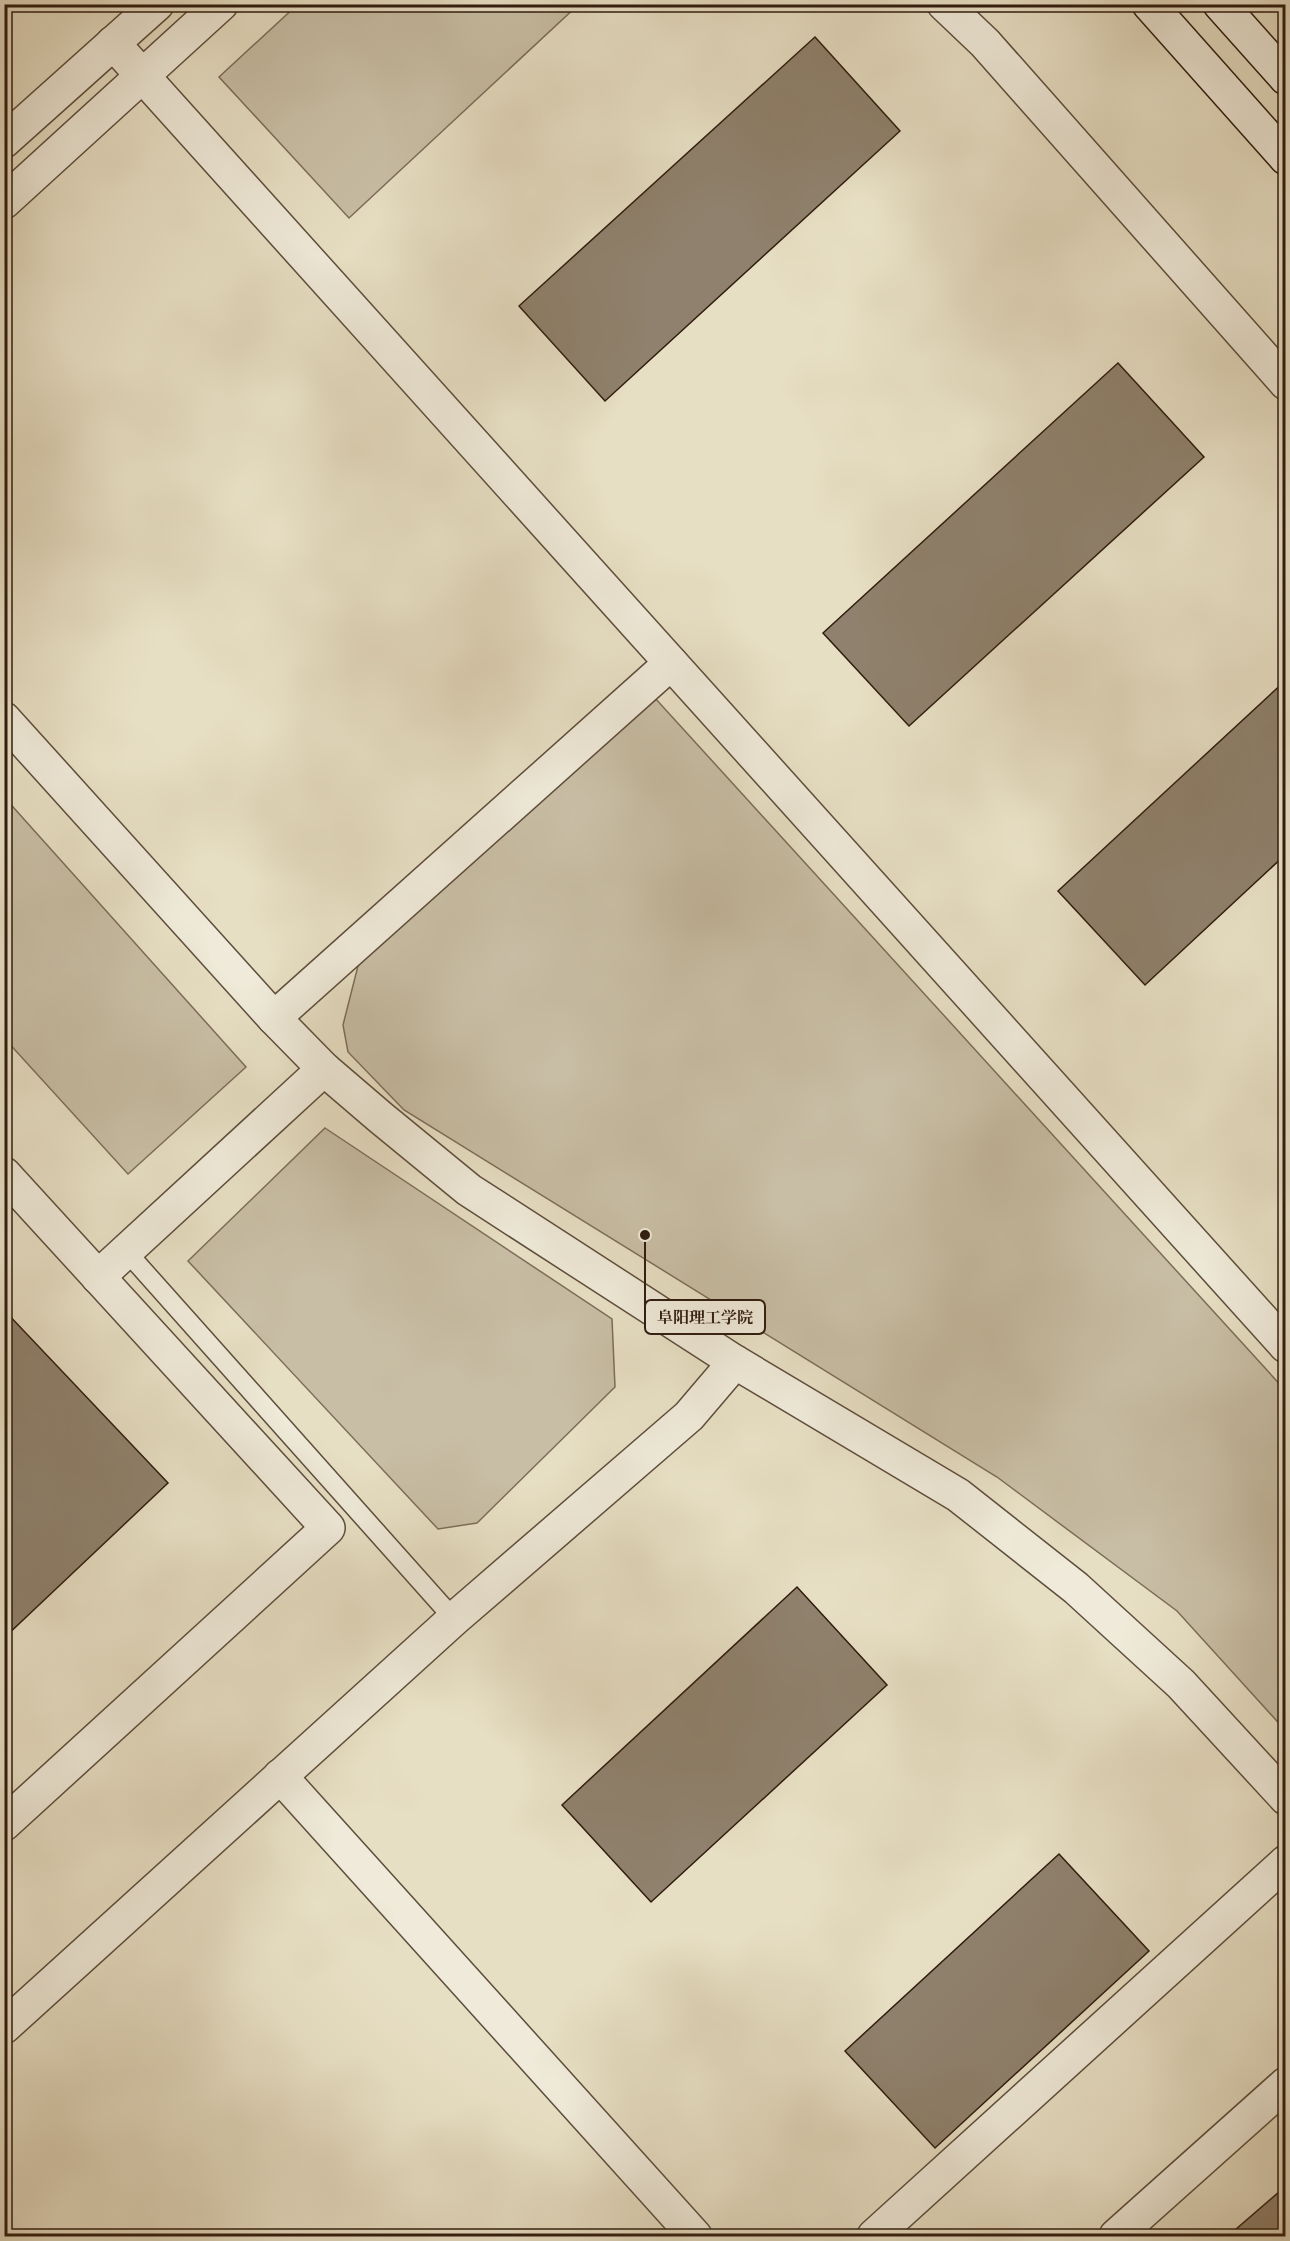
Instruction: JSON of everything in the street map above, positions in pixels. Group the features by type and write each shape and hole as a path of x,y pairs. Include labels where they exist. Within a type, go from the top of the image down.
{"street":[{"path":"4,141 157,4"},
{"path":"4,202 221,4"},
{"path":"944,4 985,43 1286,382"},
{"path":"1149,4 1286,158"},
{"path":"1220,4 1286,78"},
{"path":"113,43 1286,1346"},
{"path":"274,1018 671,663"},
{"path":"4,719 274,1018 324,1069 469,1190 735,1362 958,1495 1076,1588 1181,1684 1286,1798"},
{"path":"98,1277 324,1069"},
{"path":"4,1174 328,1528 4,1824"},
{"path":"4,2027 454,1619 689,1416 735,1362"},
{"path":"280,1776 695,2236"},
{"path":"874,2236 1286,1862"},
{"path":"1116,2236 1286,2084"}],"lane":[{"path":"126,1251 454,1619"}],"shaded area":[{"path":"297,5 578,5 349,218 219,77"},
{"path":"654,697 1285,1390 1285,1730 1177,1611 997,1477 404,1110 348,1052 343,1025 360,958"},
{"path":"5,798 246,1067 128,1174 5,1039"},
{"path":"325,1128 612,1319 615,1387 477,1523 438,1529 188,1261"}],"building":[{"path":"815,37 900,131 605,401 519,306"},
{"path":"1118,363 1204,457 909,726 823,633"},
{"path":"1286,680 1286,854 1145,985 1058,891"},
{"path":"4,1310 168,1483 4,1638"},
{"path":"797,1587 887,1685 651,1902 562,1805"},
{"path":"1059,1854 1149,1951 935,2148 845,2051"},
{"path":"1286,2186 1286,2236 1228,2236"}],"place":[{"name":"阜阳理工学院","path":"645,1235"}]}
